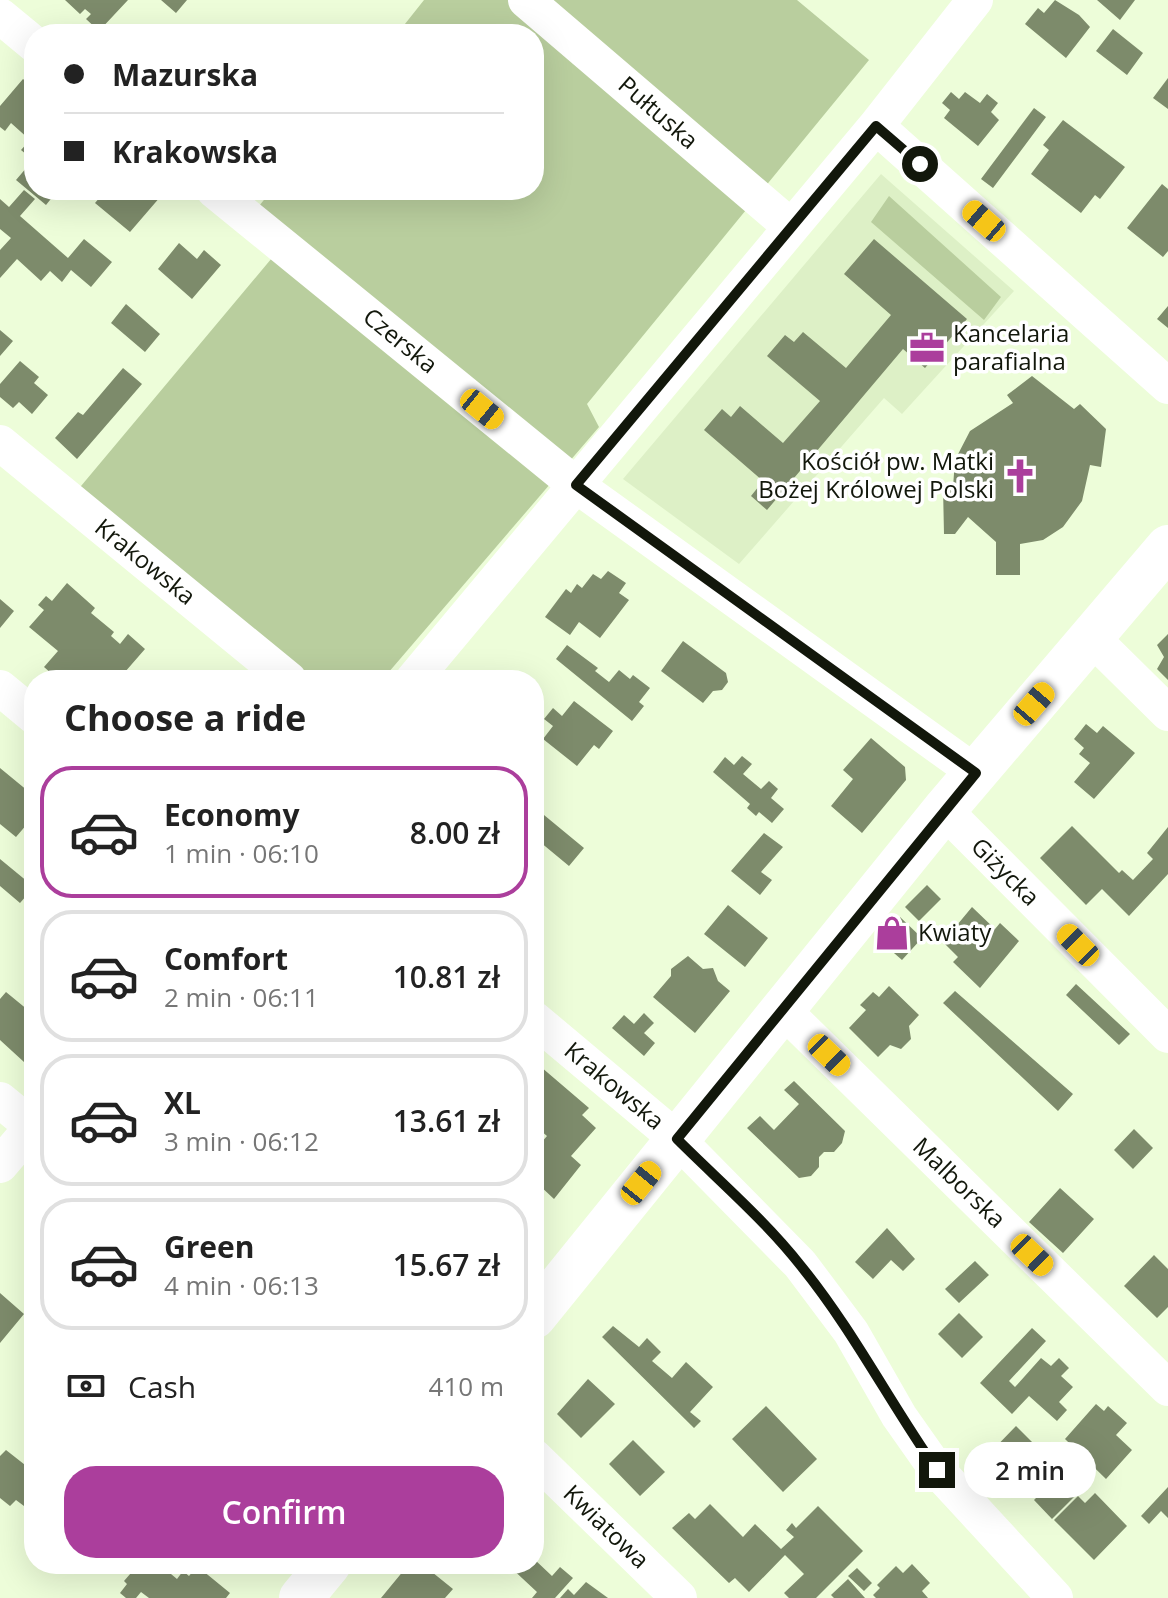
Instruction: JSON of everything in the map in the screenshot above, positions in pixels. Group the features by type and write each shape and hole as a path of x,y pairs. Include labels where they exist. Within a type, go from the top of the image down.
{"street":[{"name":"Pułtuska","path":"526,0 790,226"},
{"path":"421,670 876,126 975,0"},
{"path":"0,16 24,36"},
{"path":"876,126 1168,386"},
{"name":"Czerska","path":"226,200 576,485 976,773"},
{"name":"Krakowska","path":"0,443 277,670"},
{"path":"544,1305 944,810 1168,547"},
{"path":"1092,638 1168,713"},
{"path":"0,688 24,708"},
{"name":"Giżycka","path":"944,810 1168,1035"},
{"name":"Malborska","path":"784,1011 1168,1388"},
{"name":"Krakowska","path":"544,1027 677,1139 800,1264 851,1332 899,1416 937,1470 1055,1598"},
{"path":"0,1100 24,1119"},
{"path":"0,1165 24,1137"},
{"name":"Kwiatowa","path":"544,1467 679,1598"},
{"path":"301,1598 321,1574"}],"shaded area":[{"path":"424,0 797,0 869,60 587,404 599,427 391,670 293,670 76,492 292,234 259,206 264,200 544,200 544,24 405,24"},
{"path":"881,174 1014,291 902,414 884,398 739,564 623,479"},
{"path":"889,196 1001,297 984,320 871,222"}],"building":[{"path":"65,0 128,0 106,24 91,24 86,19 91,14 85,9 80,14"},
{"path":"161,0 187,0 176,13"},
{"path":"1055,0 1079,15 1090,27 1066,58 1025,24 1038,8 1044,13"},
{"path":"1097,0 1135,0 1120,20"},
{"path":"1113,29 1143,53 1127,75 1096,51"},
{"path":"1168,78 1168,109 1153,98"},
{"path":"24,80 24,135 11,123 5,131 0,127 0,106"},
{"path":"951,92 959,99 965,92 980,103 987,94 998,103 991,112 999,120 978,146 944,118 950,110 942,103"},
{"path":"1034,108 1046,117 993,188 981,179"},
{"path":"1063,120 1125,167 1100,199 1095,195 1081,213 1031,174 1049,150 1043,145"},
{"path":"24,171 24,187 16,180"},
{"path":"1162,184 1168,189 1168,251 1163,257 1127,228"},
{"path":"24,190 24,200 34,200 20,216 68,258 84,239 112,262 91,287 71,270 62,282 50,271 41,281 17,259 0,278 0,250 11,238 0,229 0,199 9,207"},
{"path":"98,200 158,200 130,232 95,203"},
{"path":"874,239 967,319 925,368 903,349 767,510 751,496 763,481 704,430 722,409 731,417 740,406 783,443 820,401 767,356 785,335 794,342 803,332 846,368 891,315 844,274"},
{"path":"179,243 197,259 204,250 221,265 192,299 158,269"},
{"path":"126,304 160,334 145,352 111,323"},
{"path":"1168,306 1168,328 1157,319"},
{"path":"0,330 13,341 0,356"},
{"path":"20,361 39,377 34,383 48,395 32,414 19,402 13,408 0,397 0,384"},
{"path":"123,368 142,384 77,459 55,438 78,412 83,415"},
{"name":"Kościół pw. Matki Bożej Królowej Polski","path":"1032,376 1074,409 1080,404 1106,429 1101,467 1090,465 1082,501 1063,527 1043,540 1020,544 1020,575 996,575 996,542 968,517 955,534 944,534 943,487 953,487 955,460 970,431 1013,403 1007,395"},
{"path":"608,571 626,583 619,593 629,600 600,638 579,622 570,635 545,617 566,589 571,593 577,584 582,588 593,574 601,579"},
{"path":"67,583 95,608 91,613 114,632 111,636 120,644 128,634 145,649 127,670 47,670 44,667 58,651 29,627 44,610 38,605 46,596 52,601"},
{"path":"0,599 14,611 0,628"},
{"path":"1168,634 1168,680 1157,669 1164,657 1157,645"},
{"path":"683,641 726,673 728,682 722,690 713,691 703,703 661,671"},
{"path":"567,645 598,668 595,671 609,682 619,670 630,679 633,675 650,688 639,702 644,706 632,721 556,659"},
{"path":"574,701 613,731 599,749 594,745 577,766 544,740 553,726 544,719 553,708 562,716"},
{"path":"1086,724 1097,733 1103,726 1135,753 1094,799 1074,782 1090,763 1079,754 1084,748 1074,739"},
{"path":"871,738 905,767 906,780 862,833 831,806 853,779 843,770"},
{"path":"742,756 752,764 743,774 761,789 769,781 778,789 771,798 784,809 772,823 759,812 756,816 747,808 750,804 713,772 725,757 734,765"},
{"path":"0,768 24,788 24,828 16,837 0,824"},
{"path":"544,815 584,848 569,866 544,845"},
{"path":"1072,826 1119,873 1122,870 1133,880 1153,859 1147,853 1168,827 1168,874 1129,916 1102,889 1086,905 1040,858"},
{"path":"764,833 783,847 761,872 772,880 760,895 731,871"},
{"path":"0,859 24,879 24,898 20,903 0,886"},
{"path":"927,885 941,899 919,921 905,907"},
{"path":"728,905 768,938 745,967 704,934"},
{"path":"972,907 995,929 1000,923 1019,941 980,988 953,962 958,957 943,942"},
{"path":"900,917 922,938 902,960 879,940"},
{"path":"688,956 703,969 713,968 718,981 730,991 695,1033 653,997 671,976 671,969"},
{"path":"1076,984 1130,1034 1119,1045 1066,995"},
{"path":"889,986 919,1015 909,1026 911,1039 901,1049 890,1045 878,1057 849,1028 866,1010 860,1005 873,992 879,997"},
{"path":"955,991 1073,1094 1058,1111 943,1003"},
{"path":"6,992 24,1007 24,1062 0,1040 0,999"},
{"path":"644,1013 654,1023 644,1033 655,1043 644,1056 612,1028 624,1015 634,1024"},
{"path":"544,1070 589,1108 582,1115 596,1128 571,1156 581,1165 554,1199 544,1190 544,1139 547,1136 544,1133"},
{"path":"794,1081 845,1131 842,1143 834,1152 824,1152 819,1157 819,1167 811,1176 799,1178 747,1128 760,1116 774,1130 799,1104 784,1090"},
{"path":"1134,1129 1153,1148 1133,1169 1114,1150"},
{"path":"1060,1188 1094,1219 1063,1253 1029,1222"},
{"path":"887,1228 915,1259 903,1271 891,1260 873,1279 855,1262"},
{"path":"1154,1255 1168,1269 1168,1307 1157,1318 1124,1286"},
{"path":"975,1261 989,1275 959,1303 945,1289"},
{"path":"0,1293 24,1314 0,1343"},
{"path":"959,1313 983,1337 962,1358 938,1334"},
{"path":"613,1326 639,1347 647,1338 661,1352 652,1361 672,1378 686,1362 713,1387 690,1412 701,1421 694,1428 602,1337"},
{"path":"1032,1328 1046,1341 1009,1381 1015,1387 1041,1358 1051,1366 1059,1358 1069,1368 1061,1376 1073,1387 1059,1402 1067,1410 1057,1421 1029,1396 1012,1414 980,1383"},
{"path":"588,1379 615,1404 581,1438 557,1414"},
{"path":"1096,1404 1104,1411 1108,1406 1127,1423 1116,1435 1132,1450 1106,1479 1065,1439"},
{"path":"766,1406 817,1459 783,1492 732,1439"},
{"path":"1016,1426 1049,1459 1026,1483 1009,1467 1001,1474 985,1458"},
{"path":"633,1440 665,1472 640,1496 609,1464"},
{"path":"6,1450 24,1464 24,1506 16,1500 10,1506 0,1498 0,1456"},
{"path":"1058,1476 1077,1494 1052,1519 1034,1500"},
{"path":"1168,1487 1168,1518 1161,1511 1149,1524 1141,1516"},
{"path":"1095,1493 1127,1526 1094,1560 1054,1520 1078,1496 1085,1503"},
{"path":"710,1504 743,1537 755,1524 781,1549 794,1537 786,1530 792,1523 796,1528 818,1506 863,1551 816,1598 789,1598 784,1593 804,1574 785,1555 749,1592 735,1578 729,1583 672,1528 689,1513 695,1519"},
{"path":"912,1564 930,1583 922,1591 928,1598 876,1598 873,1595 880,1588 877,1585 896,1566 903,1573"},
{"path":"560,1567 573,1578 555,1598 532,1598 537,1592 518,1574 544,1574 544,1568 552,1576"},
{"path":"857,1568 872,1583 864,1591 848,1576"},
{"path":"130,1574 171,1574 177,1579 181,1574 207,1574 230,1593 226,1598 149,1598 141,1592 136,1598 126,1598 120,1593 127,1584 124,1581"},
{"path":"401,1574 434,1574 453,1589 445,1598 381,1598"},
{"path":"848,1579 865,1598 834,1598 831,1595"},
{"path":"586,1582 608,1598 560,1598 568,1589 574,1595"}],"place":[{"name":"Kancelaria parafialna","path":"927,348"},
{"name":"Kościół pw. Matki Bożej Królowej Polski","path":"1020,476"},
{"name":"Kwiaty","path":"892,933"}],"route":[{"path":"920,164 876,126 576,485 976,773 677,1139 800,1264 851,1332 899,1416 937,1470"}]}
